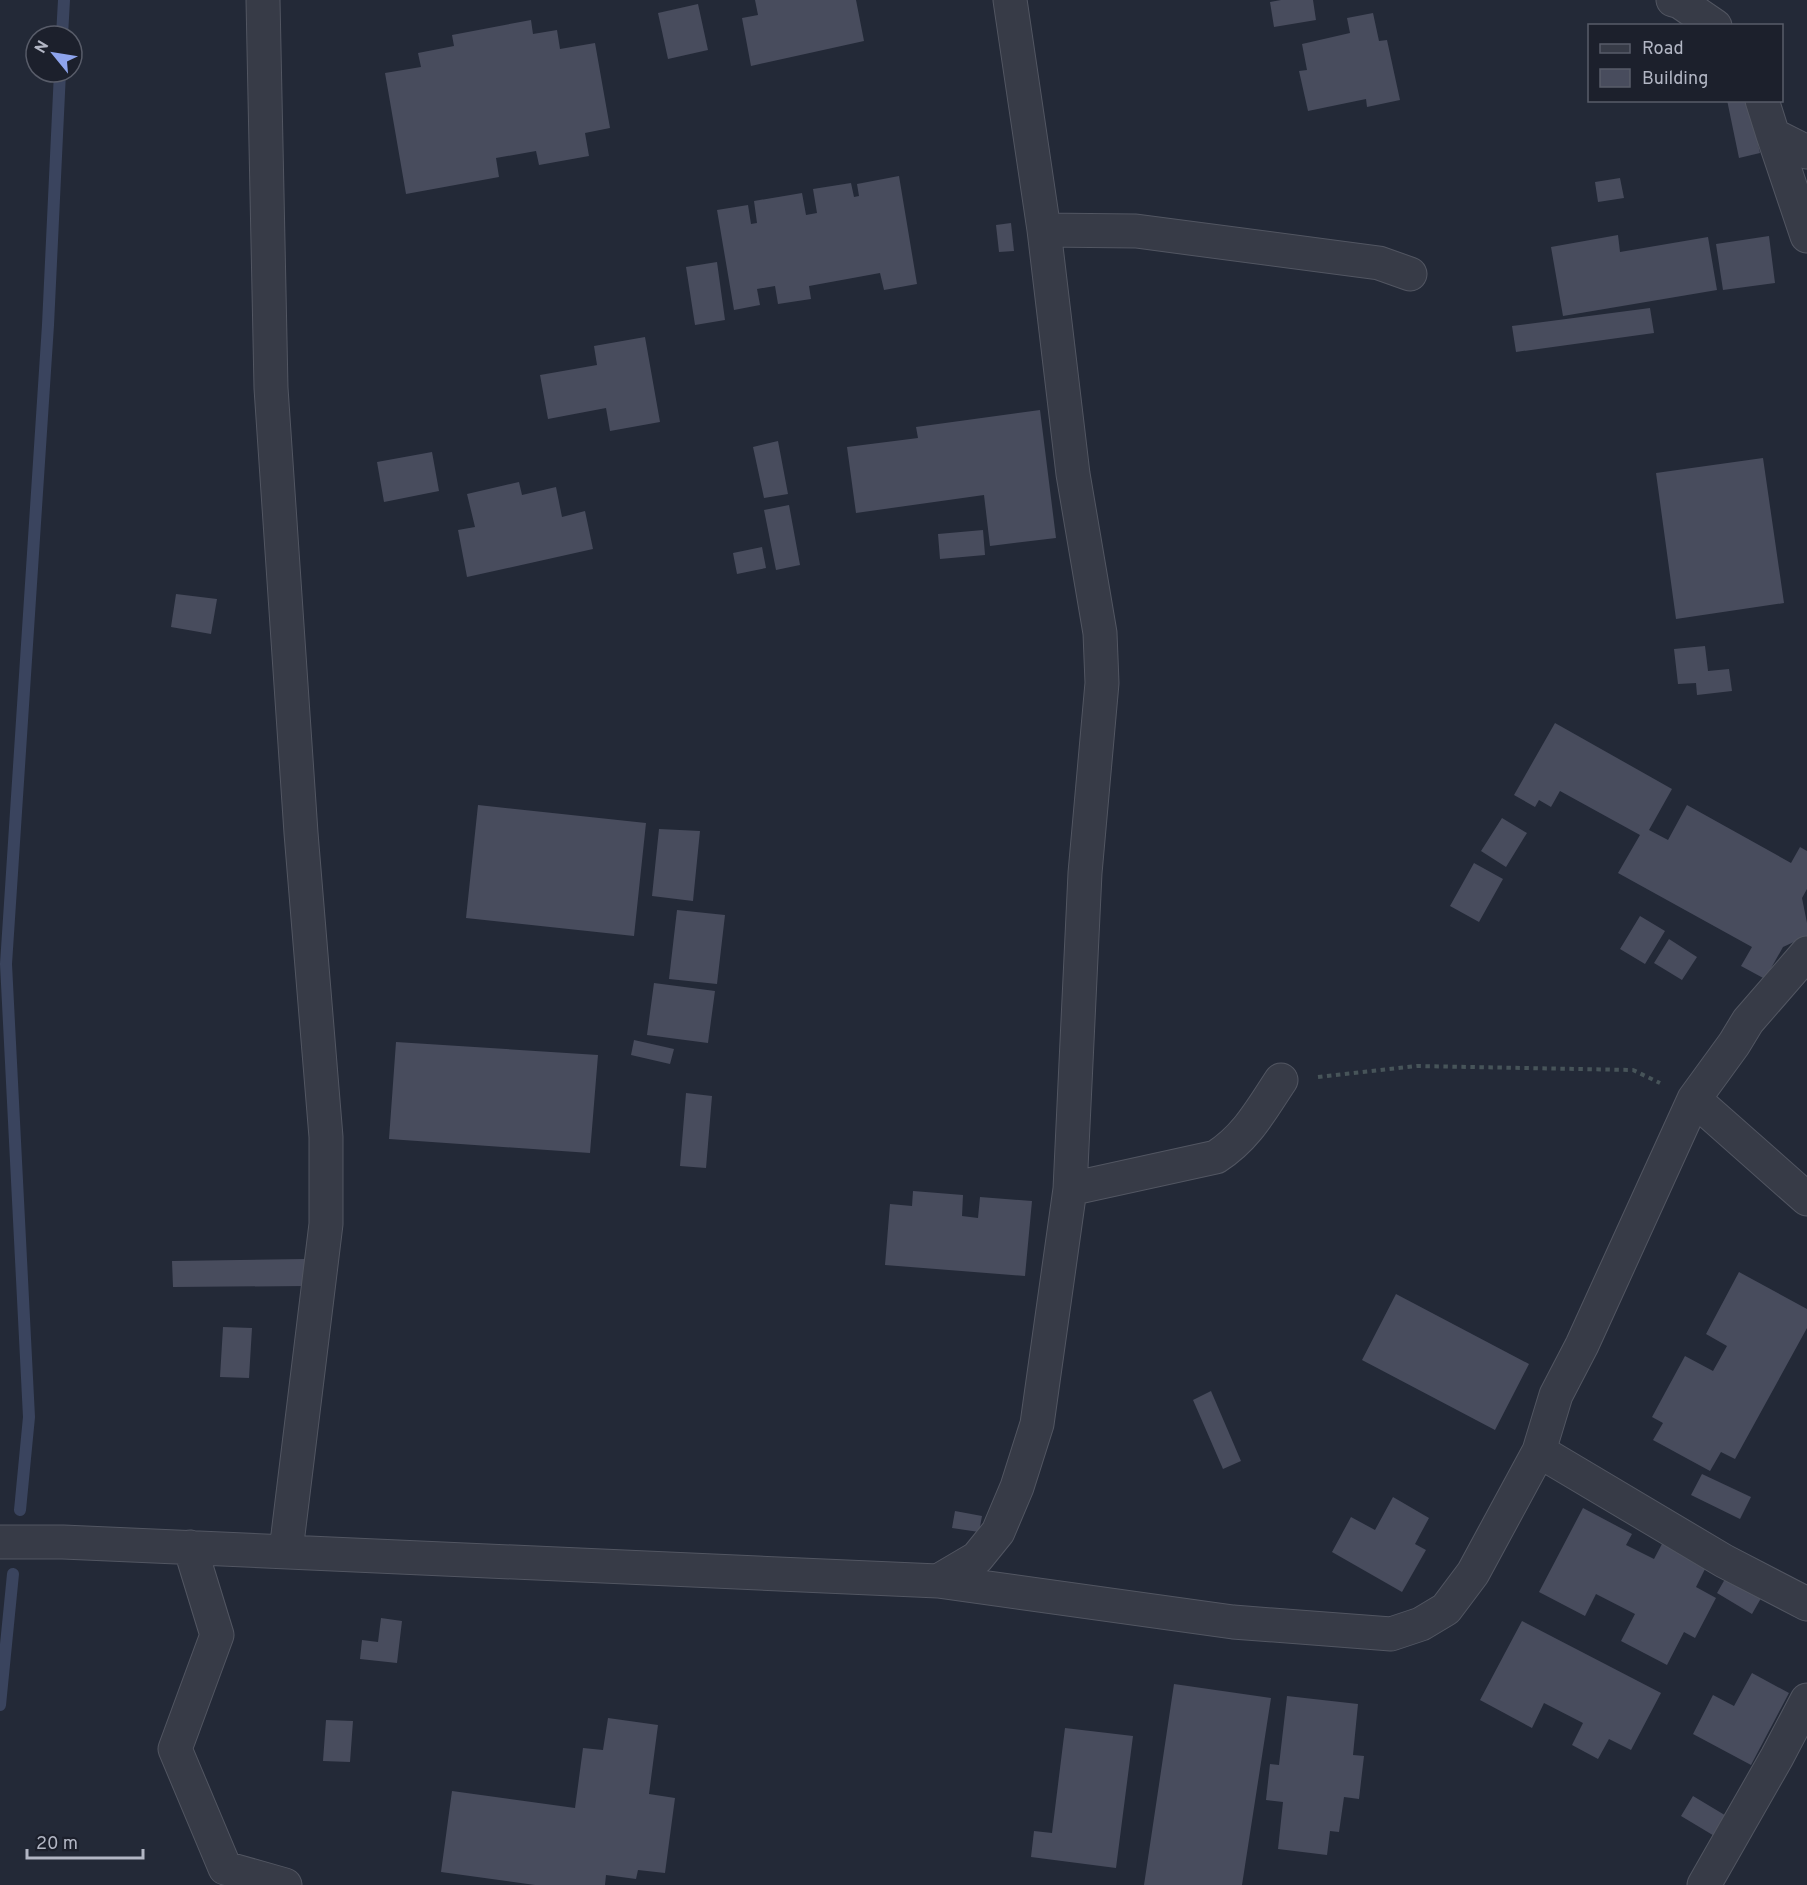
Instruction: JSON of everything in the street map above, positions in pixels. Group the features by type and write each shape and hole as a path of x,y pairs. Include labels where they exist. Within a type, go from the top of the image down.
{"street":[{"path":"263,0 271,388 301,833 326,1137 326,1224 286,1551"},
{"path":"938,1581 977,1558 998,1532 1017,1487 1037,1424 1070,1189 1085,873 1102,683 1100,633 1073,474 1044,230 1010,0"},
{"path":"1673,0 1680,2 1713,24"},
{"path":"1763,102 1807,236"},
{"path":"1773,135 1807,152"},
{"path":"1044,230 1136,231 1379,263 1410,274"},
{"path":"0,1542 190,1547 938,1581 1233,1622 1391,1634 1421,1624 1446,1609 1473,1573 1539,1451 1556,1395 1582,1345 1694,1099 1749,1021 1807,953"},
{"path":"1070,1189 1216,1157 1234,1145 1281,1080"},
{"path":"1694,1099 1807,1199"},
{"path":"1539,1451 1724,1561 1807,1604"},
{"path":"190,1547 217,1635 175,1749 225,1868 285,1885"},
{"path":"1704,1885 1807,1700"}],"path":[{"path":"1281,1080 1417,1066 1633,1070 1694,1099"}],"building":[{"path":"755,0 856,0 864,41 751,66 742,18 758,15"},
{"path":"1313,0 1316,20 1274,27 1270,2"},
{"path":"698,4 708,50 668,59 658,13"},
{"path":"1373,13 1379,41 1387,40 1400,100 1367,107 1366,99 1308,111 1299,71 1307,70 1302,44 1350,33 1347,18"},
{"path":"531,20 533,34 557,30 560,49 595,43 610,128 585,133 589,156 539,165 536,151 496,158 499,177 406,194 385,73 421,67 418,53 454,46 452,35"},
{"path":"1727,102 1749,102 1760,153 1739,158"},
{"path":"899,176 917,284 884,290 880,273 809,286 811,299 778,304 775,286 757,289 760,305 734,310 717,210 748,205 751,224 757,223 754,201 802,193 806,215 817,213 813,189 851,183 854,197 859,196 857,184"},
{"path":"1620,178 1624,198 1598,202 1595,182"},
{"path":"1011,223 1014,251 999,252 996,225"},
{"path":"1618,235 1620,252 1708,237 1717,290 1563,316 1551,247"},
{"path":"1769,236 1775,283 1723,290 1716,244"},
{"path":"717,262 725,320 695,325 686,267"},
{"path":"1650,308 1654,333 1516,352 1512,326"},
{"path":"645,337 660,422 610,431 606,408 548,419 540,375 597,365 594,346"},
{"path":"1040,410 1056,538 990,546 984,495 856,513 847,447 918,438 916,427"},
{"path":"778,441 788,494 764,498 753,447"},
{"path":"432,452 439,491 384,502 377,462"},
{"path":"1763,458 1784,603 1676,619 1656,473"},
{"path":"519,482 522,495 556,487 562,517 585,511 593,549 467,577 458,530 475,527 467,494"},
{"path":"789,505 800,565 776,570 764,510"},
{"path":"983,530 985,555 940,559 938,534"},
{"path":"762,547 766,568 737,574 733,553"},
{"path":"176,594 217,599 211,634 171,627"},
{"path":"1705,646 1708,671 1729,669 1732,691 1697,695 1696,683 1678,684 1674,649"},
{"path":"1555,723 1672,789 1649,830 1668,840 1687,805 1791,863 1800,847 1807,851 1807,889 1802,898 1807,936 1783,947 1765,979 1741,966 1752,947 1618,873 1640,835 1560,791 1551,807 1539,800 1535,807 1514,795"},
{"path":"478,805 646,823 634,936 466,918"},
{"path":"1502,818 1527,833 1506,867 1481,851"},
{"path":"659,829 700,831 693,901 652,896"},
{"path":"1474,863 1503,879 1479,922 1450,906"},
{"path":"677,910 725,915 717,984 669,979"},
{"path":"1640,916 1665,931 1645,964 1620,949"},
{"path":"1669,939 1697,957 1682,980 1654,963"},
{"path":"654,983 715,991 708,1043 647,1035"},
{"path":"634,1040 674,1049 670,1064 631,1055"},
{"path":"396,1042 598,1055 590,1153 389,1139"},
{"path":"686,1093 712,1096 706,1168 680,1166"},
{"path":"913,1191 963,1195 962,1216 978,1218 980,1197 1032,1201 1025,1276 885,1265 890,1204 912,1206"},
{"path":"305,1259 305,1286 173,1287 172,1261"},
{"path":"1739,1272 1807,1309 1807,1328 1735,1459 1721,1452 1710,1471 1653,1440 1663,1423 1652,1417 1685,1356 1713,1371 1727,1346 1706,1334"},
{"path":"1396,1294 1529,1364 1495,1430 1362,1360"},
{"path":"223,1327 252,1328 249,1378 220,1377"},
{"path":"1211,1391 1241,1461 1223,1469 1193,1400"},
{"path":"1702,1474 1751,1497 1740,1519 1691,1495"},
{"path":"1393,1497 1429,1518 1415,1544 1426,1550 1402,1592 1332,1552 1351,1517 1375,1530"},
{"path":"1583,1508 1632,1534 1626,1545 1654,1559 1663,1542 1707,1565 1696,1587 1716,1598 1695,1638 1684,1632 1667,1665 1621,1641 1635,1614 1596,1594 1585,1616 1539,1592"},
{"path":"955,1511 982,1516 979,1532 952,1528"},
{"path":"1729,1572 1764,1593 1752,1614 1717,1593"},
{"path":"381,1618 402,1621 397,1663 360,1659 362,1640 378,1642"},
{"path":"1522,1621 1661,1693 1631,1750 1609,1739 1598,1759 1572,1745 1583,1723 1544,1703 1532,1728 1480,1700"},
{"path":"1752,1673 1789,1693 1751,1765 1693,1734 1713,1695 1734,1706"},
{"path":"1174,1684 1271,1698 1242,1885 1144,1885"},
{"path":"1287,1696 1358,1704 1353,1755 1364,1756 1359,1799 1344,1797 1339,1832 1330,1831 1327,1855 1278,1849 1283,1802 1266,1800 1270,1764 1279,1765"},
{"path":"608,1718 658,1725 649,1794 675,1798 665,1873 638,1870 636,1879 606,1875 605,1885 535,1885 441,1872 452,1791 575,1808 583,1748 603,1750"},
{"path":"326,1720 353,1721 350,1762 323,1761"},
{"path":"1065,1728 1133,1736 1116,1868 1031,1857 1034,1831 1052,1833"},
{"path":"1693,1796 1728,1817 1716,1837 1681,1816"}],"waterway":[{"path":"63,24 64,0"},
{"path":"20,1510 29,1417 6,964 48,325 59,84"},
{"path":"0,1705 13,1574"}]}
